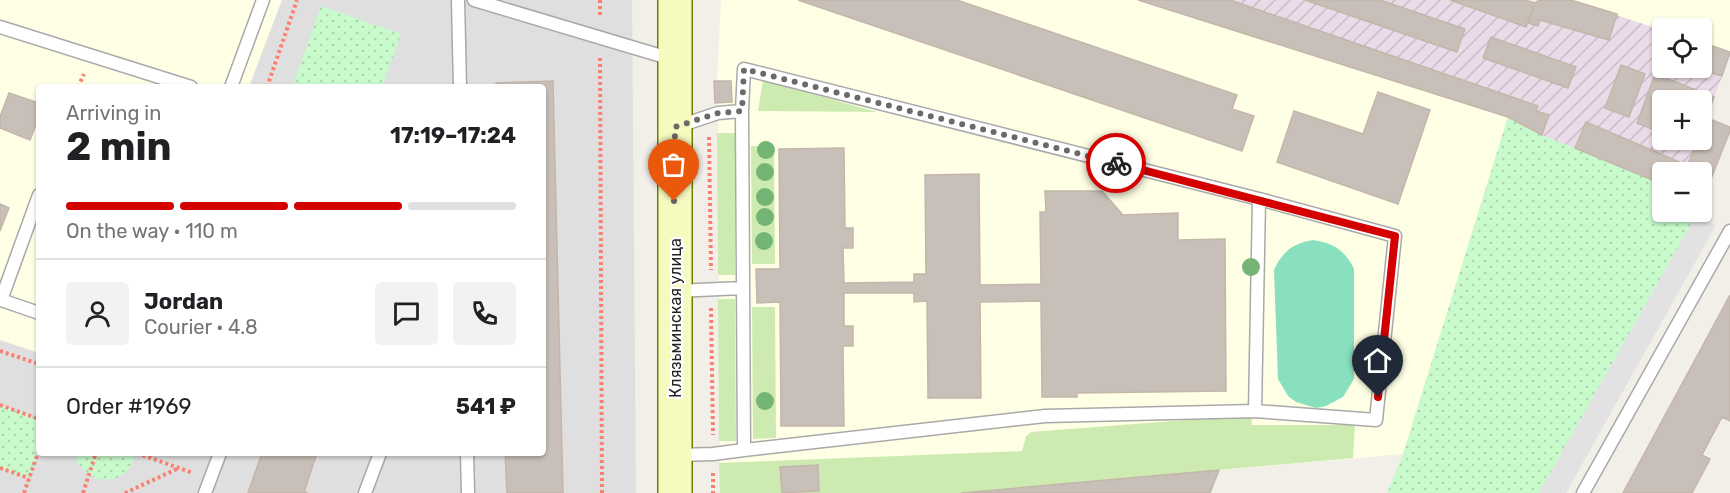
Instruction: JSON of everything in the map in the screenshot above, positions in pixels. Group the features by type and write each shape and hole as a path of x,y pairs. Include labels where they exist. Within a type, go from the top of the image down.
{"street":[{"name":"Клязьминская улица","path":"675,0 675,493"}],"lane":[{"path":"232,84 263,0"},
{"path":"458,0 460,84"},
{"path":"474,0 676,60"},
{"path":"0,27 177,84"},
{"path":"676,455 713,454 1045,416 1255,411 1376,420 1395,236 1259,199 744,69 742,111 744,450"},
{"path":"675,127 718,113 742,111"},
{"path":"1255,411 1259,199"},
{"path":"36,204 2,300 36,312"},
{"path":"1583,493 1730,231"},
{"path":"674,291 743,288"},
{"path":"205,493 219,456"},
{"path":"365,493 379,456"},
{"path":"467,456 468,493"}],"path":[{"path":"268,84 297,0"},
{"path":"600,0 602,493"},
{"path":"708,116 713,493"},
{"path":"0,351 36,363"},
{"path":"0,405 36,418"},
{"path":"24,493 37,456"},
{"path":"83,493 95,456"},
{"path":"146,456 211,479"},
{"path":"0,468 29,478"},
{"path":"125,493 180,468"}],"shaded area":[{"path":"0,0 632,0 636,493 0,493"},
{"path":"0,0 282,0 250,84 36,84 36,352 0,340"},
{"path":"721,0 1138,0 1508,117 1403,454 961,493 720,493 718,113 714,81 717,81"},
{"path":"1138,0 1525,0 1534,3 1539,0 1571,0 1652,27 1652,78 1712,78 1712,46 1730,52 1712,103 1712,90 1652,90 1652,150 1694,150 1689,162 1652,162 1652,180 1542,135 1508,117"},
{"path":"1571,0 1730,0 1730,52 1712,46 1712,18 1652,18 1652,27"},
{"path":"1692,222 1708,222 1716,225 1566,493 1539,493"}],"green space":[{"path":"321,6 401,34 383,84 293,84"},
{"path":"763,80 877,112 758,111"},
{"path":"1508,117 1542,135 1652,180 1652,222 1692,222 1539,493 1387,493 1403,454"},
{"path":"717,133 735,133 735,275 718,275"},
{"path":"751,146 774,146 775,264 752,264"},
{"path":"1313,240 1338,248 1354,269 1354,379 1343,397 1326,406 1316,408 1296,402 1288,396 1278,379 1274,270 1289,249"},
{"path":"718,299 735,299 736,441 719,441"},
{"path":"752,307 775,307 776,438 753,439"},
{"path":"0,405 36,418 37,456 29,478 0,468"},
{"path":"1251,415 1252,425 1355,425 1353,458 961,493 720,493 719,463 1022,451 1026,436 1031,432"},
{"path":"75,456 134,456 131,465 124,473 106,480 86,473"}],"building":[{"path":"798,0 957,0 1237,95 1232,109 1254,116 1242,151"},
{"path":"1138,0 1230,0 1538,106 1536,111 1549,115 1542,135 1508,117"},
{"path":"1305,0 1380,0 1465,29 1457,52"},
{"path":"1450,0 1525,0 1535,3 1526,27"},
{"path":"1539,0 1571,0 1617,14 1609,40 1540,20 1538,26 1528,23 1535,3"},
{"path":"1491,37 1576,67 1568,88 1483,58"},
{"path":"1712,46 1730,52 1722,76 1712,73"},
{"path":"1621,65 1645,74 1629,117 1605,108"},
{"path":"1654,78 1665,78 1696,90 1652,90 1652,129 1637,123"},
{"path":"553,81 563,493 507,493 505,456 546,456 546,84 496,83"},
{"path":"714,81 731,81 732,102 715,103"},
{"path":"1378,92 1430,110 1398,204 1277,162 1294,111 1363,134"},
{"path":"9,93 36,102 36,124 30,140 0,128 0,117"},
{"path":"1712,120 1730,127 1712,176 1712,162 1689,162 1694,150 1712,150"},
{"path":"1586,122 1680,162 1652,162 1652,180 1575,148"},
{"path":"844,148 845,228 853,228 853,248 843,248 844,283 914,282 914,274 926,274 925,175 979,174 980,285 1041,284 1040,212 1046,212 1045,191 1102,191 1123,215 1178,213 1178,240 1225,239 1226,391 1077,393 1077,397 1042,397 1041,301 980,302 981,398 928,398 927,301 914,302 914,293 844,293 844,326 853,326 853,346 843,346 844,426 781,426 780,302 757,303 756,269 780,269 779,149"},
{"path":"0,204 9,208 0,231"},
{"path":"1730,295 1730,421 1722,417 1702,455 1710,459 1692,493 1623,493"},
{"path":"261,456 316,456 304,492 308,493 248,493"},
{"path":"818,465 819,491 782,493 780,467"},
{"path":"1219,470 1210,493 961,493"}],"way so far":[{"path":"674,201 675,127 718,113 742,111 744,69 1116,163"}],"route":[{"path":"1116,163 1395,236 1378,397"}]}
